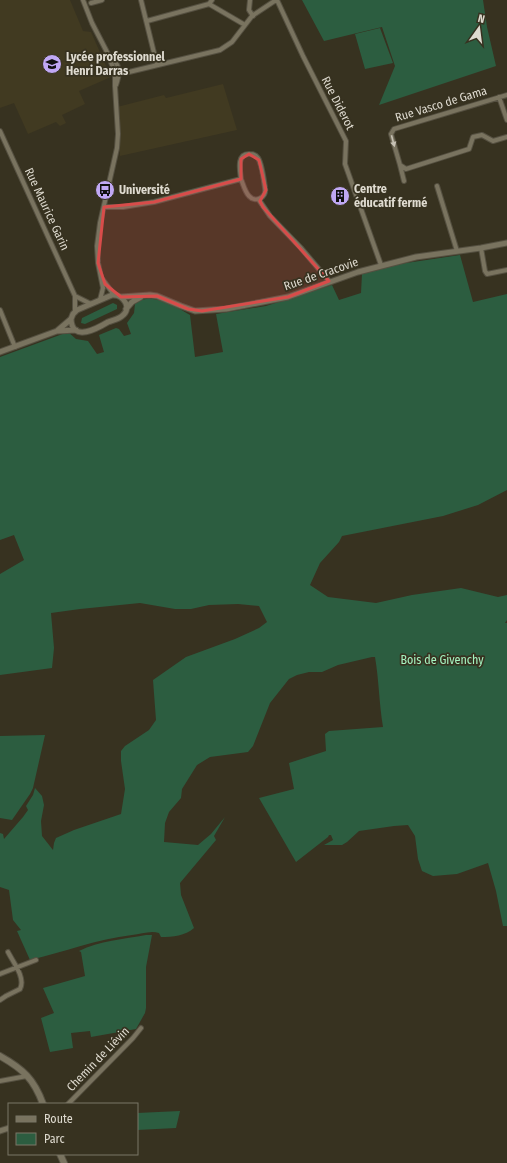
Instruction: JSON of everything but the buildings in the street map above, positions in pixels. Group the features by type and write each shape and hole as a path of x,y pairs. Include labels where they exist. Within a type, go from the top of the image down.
{"main road":[{"path":"0,1056 28,1075 38,1090 43,1103"}],"street":[{"path":"83,0 92,23 108,54 115,73 118,134 117,148 100,223 98,263 102,278 103,292 100,300"},
{"path":"90,3 102,0"},
{"path":"141,0 157,65"},
{"path":"250,0 249,10 253,16"},
{"path":"115,73 129,72 220,50 235,39 253,16 277,0"},
{"name":"Rue Diderot","path":"277,0 303,56 346,141 345,164 381,265"},
{"path":"147,21 211,2 245,25"},
{"path":"108,54 116,62 120,72 115,86"},
{"name":"Rue Vasco de Gama","path":"404,181 391,134 394,129 507,95"},
{"path":"499,97 507,120"},
{"name":"Rue Maurice Garin","path":"0,131 75,296 75,312"},
{"path":"400,165 406,169 469,149 473,137 482,135 493,141 507,137"},
{"path":"259,200 263,197 266,190 259,160 255,155 246,154 241,159 240,163 241,179 247,194 252,198 259,200 270,216 302,248 329,282"},
{"path":"104,207 123,207 154,202 241,179"},
{"path":"437,186 457,251"},
{"name":"Rue de Cracovie","path":"75,312 100,300 118,296 150,295 157,296 195,311 240,307 288,297 381,265 418,257 507,243"},
{"path":"482,248 484,271 487,274 507,270"},
{"path":"102,278 112,292 125,302 126,309"},
{"path":"75,296 91,304"},
{"path":"0,352 57,331 76,330 88,332 123,316 126,309 132,302 142,296"},
{"path":"0,310 15,346"},
{"path":"57,331 71,320 75,312"},
{"path":"71,320 72,325 76,330"},
{"path":"0,1000 18,991 22,987 20,975 8,952"},
{"path":"0,974 36,960"},
{"name":"Chemin de Liévin","path":"69,1103 141,1028"},
{"path":"0,1081 28,1075"}],"highlighted area":[{"path":"249,154 259,160 266,190 260,201 263,207 329,281 288,297 202,311 188,309 157,296 121,297 105,284 98,263 104,207 154,202 241,179 241,159"}],"shaded area":[{"name":"Lycée professionnel Henri Darras","path":"0,0 70,0 83,31 91,32 111,77 79,91 85,104 62,115 66,123 60,126 56,122 28,134 14,103 0,108"},
{"path":"223,84 237,130 120,156 117,107 164,95 166,98"}],"green space":[{"path":"302,0 483,0 487,27 496,66 379,105 395,66 382,27 324,41"},
{"path":"380,28 393,63 365,69 355,34"},
{"name":"Bois de Givenchy","path":"460,255 473,302 507,294 507,490 478,505 443,516 342,536 339,542 320,563 310,585 328,597 376,603 412,595 461,588 498,597 507,595 507,620 505,623 507,623 507,926 503,926 496,891 488,863 457,874 433,876 422,871 418,859 415,836 408,825 359,831 342,845 324,845 333,840 331,835 329,835 296,862 259,798 294,789 289,763 326,751 325,734 329,731 383,727 375,657 372,657 338,665 322,672 309,672 297,675 289,679 270,703 253,746 248,752 210,757 197,765 182,789 181,798 169,812 165,823 164,842 198,845 211,834 225,817 214,836 216,840 180,883 181,895 194,928 187,933 174,936 161,937 159,933 146,932 119,937 30,960 17,931 21,930 13,920 9,890 0,887 0,833 3,834 4,839 23,817 28,810 26,806 33,795 35,788 42,796 44,805 41,821 42,836 53,850 56,838 74,830 121,814 125,789 121,751 125,746 149,730 156,720 153,680 186,657 235,639 259,628 267,622 259,606 238,604 209,605 191,609 175,609 140,603 51,613 54,648 52,668 0,675 0,574 24,560 14,535 0,540 0,357 68,332 76,339 88,341 97,354 104,352 99,335 116,328 119,329 124,336 131,334 127,323 134,313 135,304 143,300 152,299 163,301 190,315 195,357 223,352 216,314 266,306 332,285 339,300 361,293 362,274 386,266"},
{"path":"113,303 117,305 117,309 85,324 81,323 82,318"},
{"path":"45,735 33,788 30,794 12,820 0,818 0,736"},
{"path":"152,935 146,967 146,1008 145,1013 136,1029 91,1037 90,1031 71,1033 73,1048 50,1052 41,1018 54,1013 43,988 85,976 81,952 79,951 103,943"},
{"path":"180,1111 176,1128 138,1130 138,1113"}],"place":[{"name":"Lycée professionnel Henri Darras","path":"52,64"},
{"name":"Université","path":"105,190"},
{"name":"Centre éducatif fermé","path":"340,196"}]}
